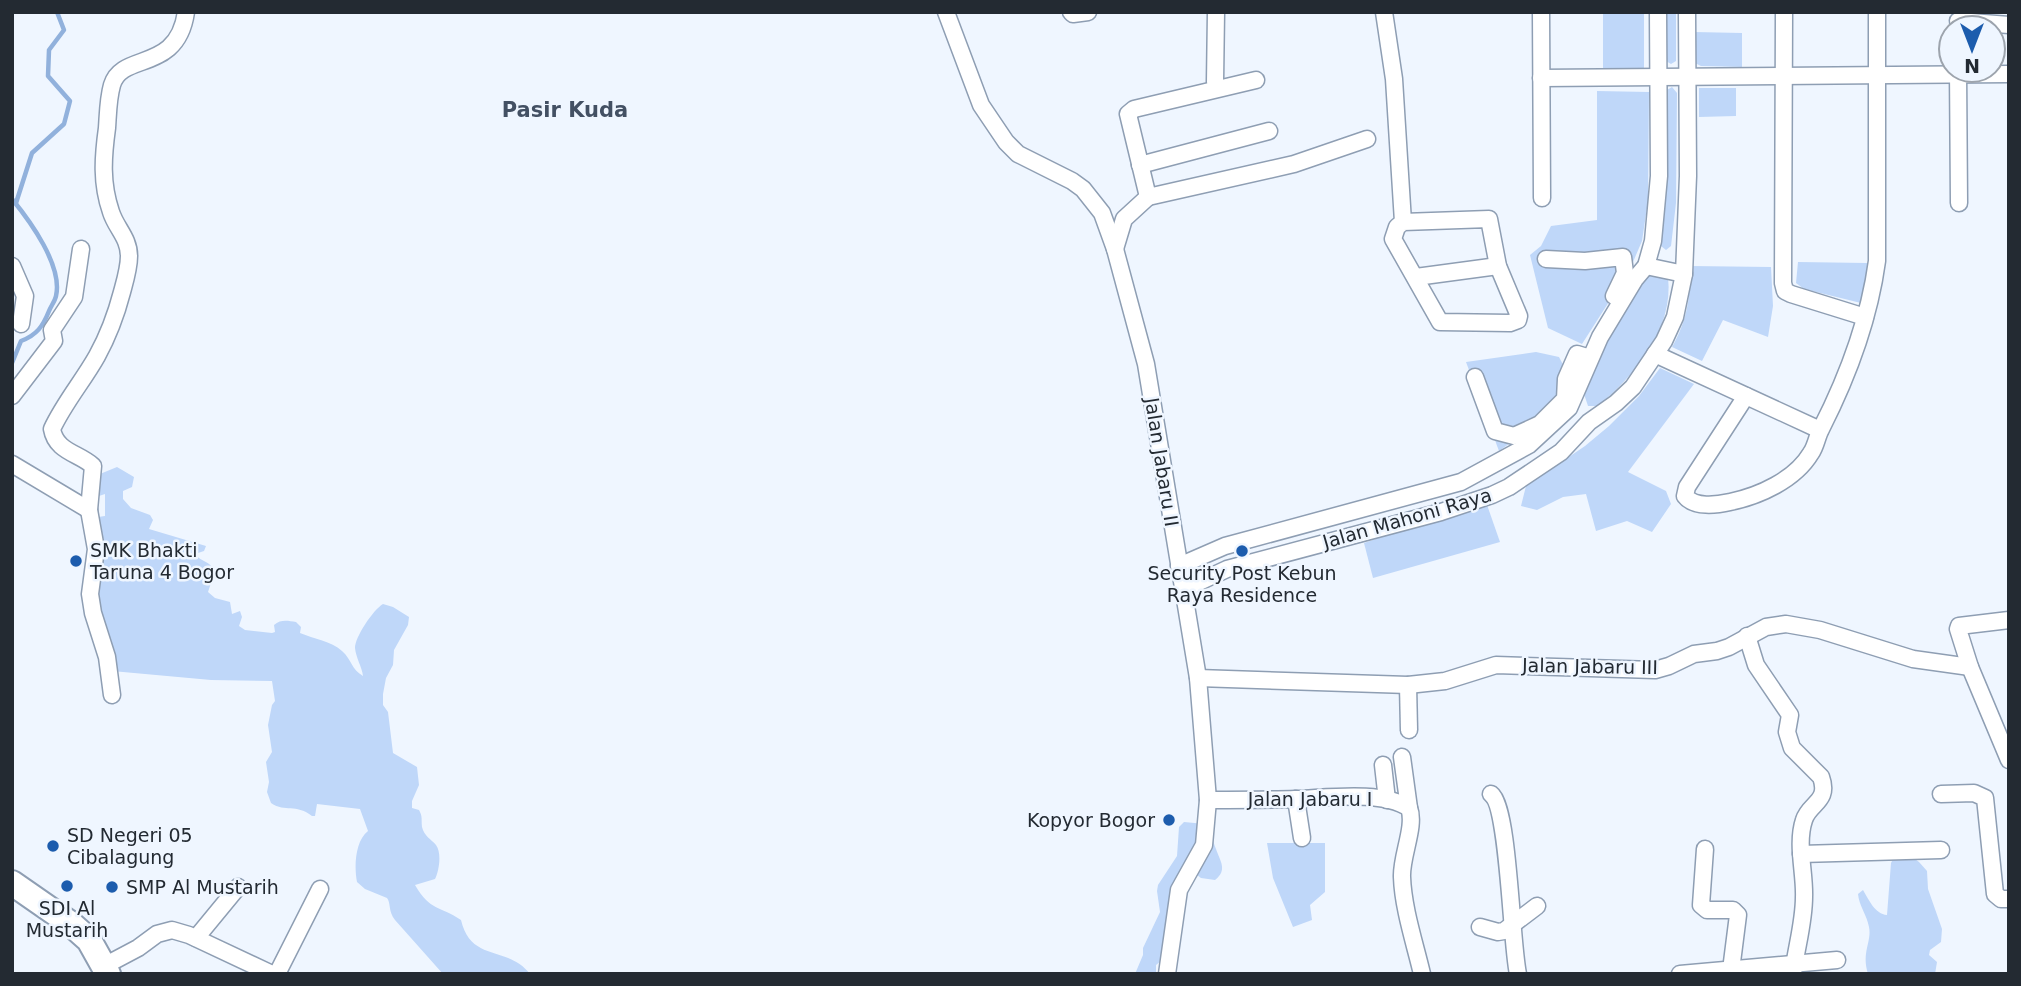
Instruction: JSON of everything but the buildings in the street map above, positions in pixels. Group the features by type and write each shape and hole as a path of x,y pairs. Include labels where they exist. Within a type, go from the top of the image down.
{"main road":[{"path":"12,883 71,924 89,940 106,970"}],"street":[{"path":"112,695 107,657 90,594 96,549 89,510 93,466 60,447 52,429 106,338 117,313 125,280 129,256 127,246 124,235 111,214 103,172 109,97 113,82 119,73 159,55 178,40 186,12"},
{"name":"Jalan Jabaru II","path":"946,12 971,84 994,126 1018,154 1072,181 1083,189 1102,212 1115,249 1146,364 1166,498 1198,678 1208,800 1204,845 1179,890 1167,974"},
{"path":"1071,12 1088,12"},
{"path":"1216,12 1216,82"},
{"path":"1384,12 1393,66 1403,222"},
{"path":"1541,12 1542,198"},
{"name":"Jalan Mahoni Raya","path":"1179,566 1237,542 1461,482 1529,444 1569,408 1583,356 1646,266 1653,241 1659,176 1658,12"},
{"name":"Jalan Mahoni Raya","path":"1184,589 1227,569 1441,512 1492,495 1509,487 1560,452 1589,422 1633,387 1675,317 1684,274 1688,176 1687,12"},
{"path":"1784,12 1783,283 1786,290 1866,317"},
{"path":"1746,396 1687,487 1685,496 1692,502 1727,503 1766,490 1802,464 1811,454 1846,376 1866,317 1877,261 1877,12"},
{"path":"1541,78 1937,74"},
{"path":"1148,197 1128,114 1134,109 1256,80"},
{"path":"1958,84 1959,203"},
{"path":"1140,165 1269,131"},
{"path":"1115,249 1124,219 1148,197 1294,164 1367,139"},
{"path":"1489,219 1498,266 1519,316 1515,322 1440,322 1393,239 1396,227 1403,222 1489,219"},
{"path":"12,396 54,341 52,330 74,297 81,249"},
{"path":"1475,377 1495,431 1514,436 1540,424 1564,399 1566,379 1601,324 1625,274 1623,257 1585,261 1546,260"},
{"path":"12,266 25,296 21,324"},
{"path":"1416,277 1498,266"},
{"path":"1646,266 1684,274"},
{"path":"1655,354 1820,430"},
{"path":"1569,408 1589,422"},
{"path":"12,464 89,510"},
{"path":"2009,620 1959,626 1958,633 2009,760"},
{"name":"Jalan Jabaru III","path":"1198,678 1408,685 1445,681 1496,666 1655,670 1694,654 1717,651 1771,626 1797,625 1913,659 1970,667"},
{"path":"1747,636 1753,660 1790,715 1787,732 1792,748 1821,777 1823,783 1822,795 1803,821 1801,854 1804,898 1793,968"},
{"path":"1408,685 1409,730"},
{"path":"1402,757 1411,820 1405,844 1402,882 1422,974"},
{"path":"1382,765 1387,800"},
{"path":"1941,794 1974,793 1985,798 1995,894 2001,899 2009,899"},
{"path":"1491,794 1498,803 1508,864 1511,927 1518,974"},
{"name":"Jalan Jabaru I","path":"1208,800 1318,797 1387,800 1409,808"},
{"path":"1296,799 1302,838"},
{"path":"1705,849 1701,905 1707,909 1733,910 1738,915 1731,970"},
{"path":"1801,854 1941,850"},
{"path":"197,938 238,887"},
{"path":"106,970 157,934 167,930 197,938 274,974 320,889"},
{"path":"1480,927 1499,932 1511,927 1537,906"},
{"path":"1681,974 1793,968 1837,960"}],"shaded area":[{"path":"1603,12 1644,12 1644,68 1603,68"},
{"path":"1666,12 1676,12 1676,61 1671,64 1666,61"},
{"path":"1694,32 1742,33 1742,67 1701,66 1695,63"},
{"path":"1672,87 1677,93 1676,203 1671,246 1666,250 1661,246 1661,242 1665,202 1667,90"},
{"path":"1699,88 1736,88 1736,116 1699,117"},
{"path":"1597,91 1649,92 1648,201 1642,241 1630,269 1582,344 1548,328 1530,255 1541,246 1551,226 1597,220"},
{"path":"1798,262 1867,263 1867,285 1861,303 1804,289 1796,283"},
{"path":"1690,266 1771,267 1773,306 1768,337 1723,320 1702,361 1672,347 1687,308"},
{"path":"1653,273 1668,277 1665,315 1658,332 1638,365 1612,394 1598,406 1588,406 1584,394 1603,346 1632,297"},
{"path":"1536,352 1559,357 1568,374 1562,400 1537,424 1499,451 1466,362"},
{"path":"1660,368 1694,384 1628,472 1666,491 1671,504 1652,532 1627,521 1596,531 1586,494 1563,497 1537,510 1521,506 1526,486 1585,446 1609,426 1639,396"},
{"path":"117,467 134,477 132,487 123,491 123,499 131,508 150,515 153,520 149,529 206,546 204,551 195,554 215,571 208,592 215,598 230,602 232,614 240,611 242,617 239,626 245,630 272,633 275,632 274,625 279,622 296,622 301,627 300,633 328,642 342,651 363,676 355,648 361,631 370,618 383,604 409,617 408,625 394,650 393,665 386,678 383,705 388,712 393,753 417,767 419,785 412,808 419,810 423,830 436,845 439,853 439,867 435,879 415,885 431,904 461,920 473,942 481,948 511,959 530,974 443,974 395,920 387,898 365,889 357,882 358,848 368,831 360,809 317,804 315,816 312,816 301,810 271,803 267,792 269,782 266,762 272,752 268,725 275,701 272,681 211,680 112,671 112,642 99,616 97,592 104,542 98,517 105,516 105,494 99,496 96,492 100,474"},
{"path":"1486,502 1500,542 1373,578 1364,543"},
{"path":"1184,822 1205,824 1208,828 1221,861 1221,873 1215,880 1201,878 1184,865 1180,870 1156,974 1135,974 1143,948 1160,912 1158,885 1177,856 1179,827"},
{"path":"1267,843 1325,843 1325,892 1310,905 1312,920 1293,927 1273,878"},
{"path":"1908,854 1927,871 1928,889 1942,929 1941,942 1930,950 1929,955 1937,962 1935,974 1868,974 1866,953 1869,927 1858,894 1863,890 1876,909 1887,915 1891,863 1894,857"}],"waterway":[{"path":"16,203 32,153 64,124 70,101 48,76 49,50 64,30 57,12"},
{"path":"12,199 43,244 55,271 57,284 55,298 44,321 35,333 21,341 12,363"}],"place":[{"name":"Security Post Kebun Raya Residence","path":"1242,551"},
{"name":"SMK Bhakti Taruna 4 Bogor","path":"76,561"},
{"name":"Kopyor Bogor","path":"1169,820"},
{"name":"SD Negeri 05 Cibalagung","path":"53,846"},
{"name":"SDI Al Mustarih","path":"67,886"},
{"name":"SMP Al Mustarih","path":"112,887"}],"district":[{"name":"Pasir Kuda","path":"565,110"}]}
